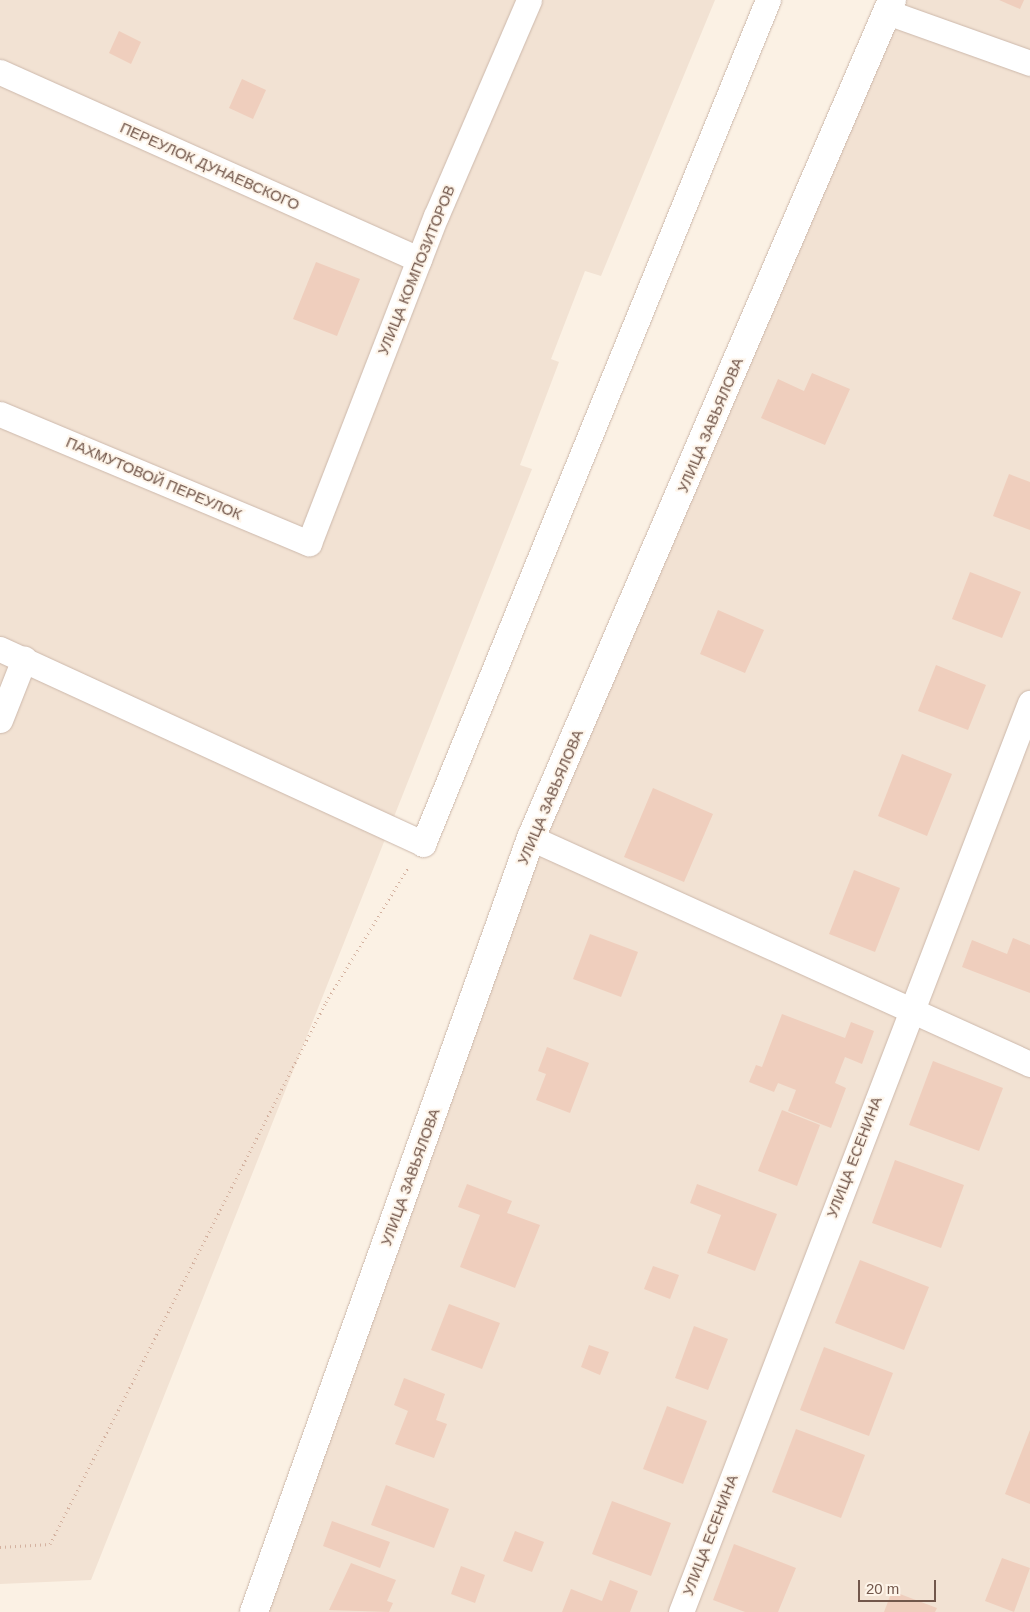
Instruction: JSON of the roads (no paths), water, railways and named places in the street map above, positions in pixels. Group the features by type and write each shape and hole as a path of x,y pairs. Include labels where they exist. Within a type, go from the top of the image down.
{"street":[{"name":"УЛИЦА КОМПОЗИТОРОВ","path":"309,543 419,259 529,0"},
{"path":"0,649 422,844 768,0"},
{"path":"890,6 1030,63"},
{"name":"УЛИЦА ЗАВЬЯЛОВА","path":"254,1612 532,838 890,6"},
{"name":"ПЕРЕУЛОК ДУНАЕВСКОГО","path":"0,72 419,259"},
{"name":"ПАХМУТОВОЙ ПЕРЕУЛОК","path":"0,414 309,543"},
{"path":"0,720 24,659"},
{"name":"УЛИЦА ЕСЕНИНА","path":"681,1612 910,1009 1030,703"},
{"path":"532,838 1030,1064"}]}
